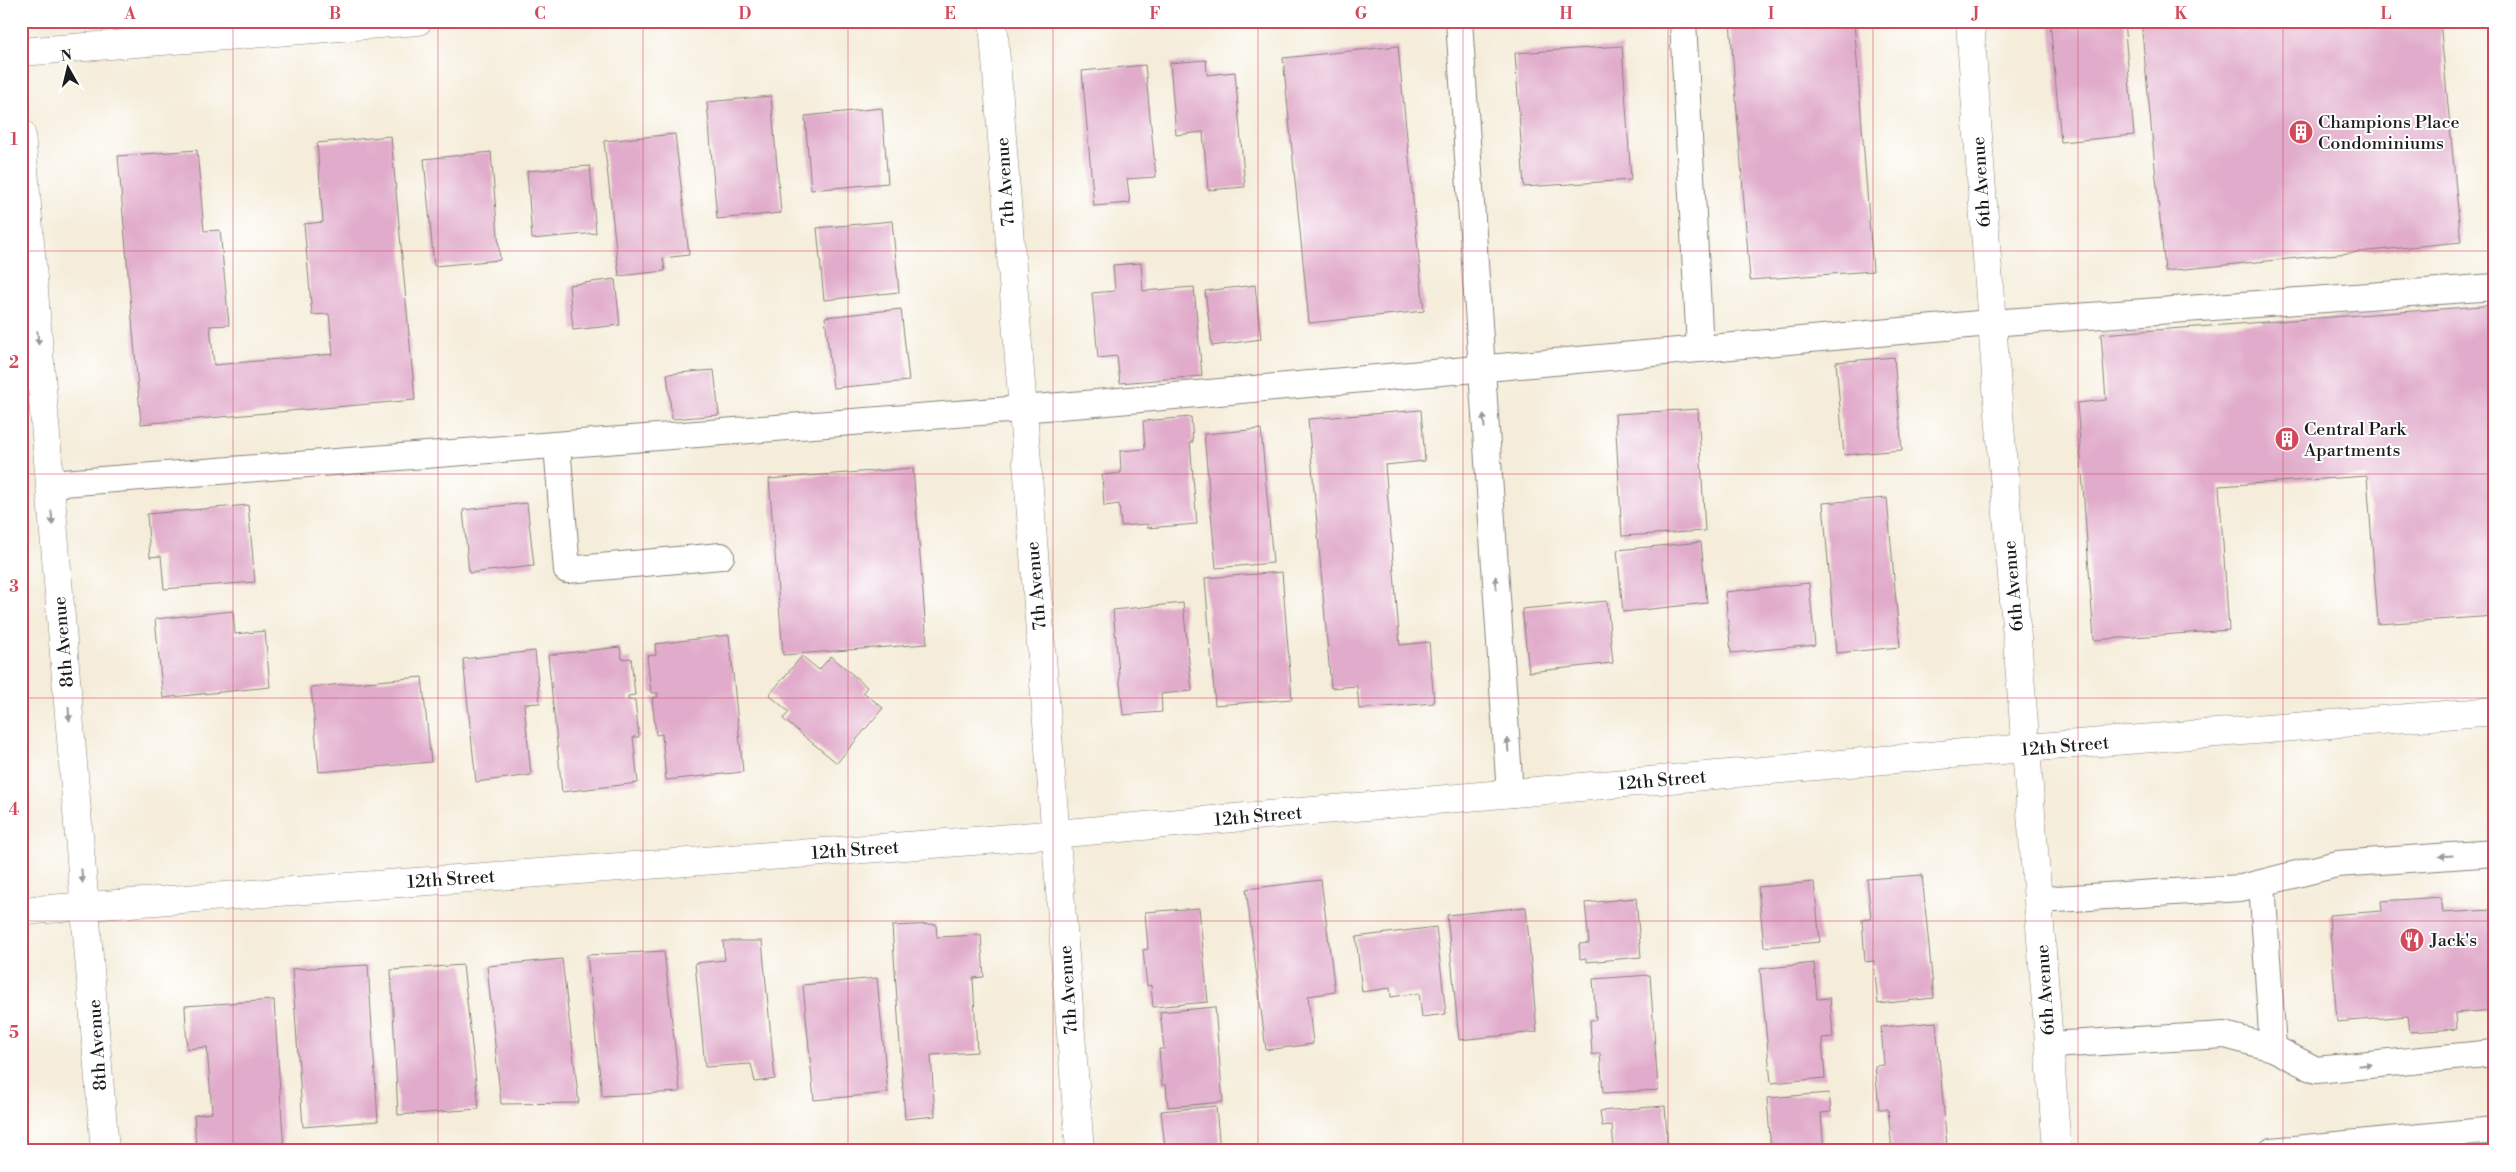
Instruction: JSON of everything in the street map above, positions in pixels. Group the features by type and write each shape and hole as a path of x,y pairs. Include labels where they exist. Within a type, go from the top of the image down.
{"street":[{"path":"21,52 418,21"},
{"name":"7th Avenue","path":"993,21 1080,1151"},
{"name":"6th Avenue","path":"1970,21 1990,323 2028,749 2057,1151"},
{"name":"8th Avenue","path":"21,133 84,906 106,1151"},
{"name":"12th Street","path":"21,912 1055,833 2028,749 2495,711"}],"lane":[{"path":"1459,21 1480,369 1510,794"},
{"path":"1683,21 1700,349"},
{"path":"50,484 1022,409 1990,323 2495,287"},
{"path":"557,445 567,570 721,556"},
{"path":"2039,900 2241,888 2337,864 2495,853"},
{"path":"2262,883 2273,1048"},
{"path":"2049,1045 2225,1035 2273,1048 2316,1070 2495,1053"},
{"path":"2272,1151 2495,1130"}],"building":[{"path":"1730,21 1854,21 1873,271 1750,280"},
{"path":"2050,21 2124,21 2134,135 2061,142"},
{"name":"Champions Place Condominiums","path":"2141,21 2440,21 2461,242 2165,271"},
{"path":"1398,46 1424,311 1309,323 1283,58"},
{"path":"1622,46 1631,180 1524,187 1515,53"},
{"path":"1206,60 1207,75 1235,72 1245,187 1208,190 1203,132 1176,135 1170,63"},
{"path":"1145,65 1156,177 1127,179 1130,203 1094,206 1082,71"},
{"path":"771,96 781,213 717,219 707,102"},
{"path":"882,108 888,183 811,190 805,116"},
{"path":"675,134 689,255 663,258 665,271 619,276 604,141"},
{"path":"391,136 415,400 141,424 118,156 197,150 204,231 220,230 229,325 210,326 214,365 333,354 329,314 312,315 304,224 323,222 317,143"},
{"path":"491,152 500,260 434,266 424,159"},
{"path":"590,166 596,233 532,239 527,171"},
{"path":"892,221 899,292 824,300 817,228"},
{"path":"1141,263 1143,291 1194,287 1202,376 1120,383 1117,356 1098,358 1092,293 1115,291 1113,265"},
{"path":"615,279 620,325 573,330 569,285"},
{"path":"1255,285 1261,339 1212,346 1205,291"},
{"name":"Central Park Apartments","path":"2495,305 2495,616 2378,624 2367,476 2219,486 2229,630 2094,640 2077,403 2106,400 2101,334"},
{"path":"901,309 909,381 833,388 825,317"},
{"path":"1894,357 1902,450 1844,455 1836,362"},
{"path":"714,370 719,415 672,419 667,374"},
{"path":"1698,409 1705,531 1622,536 1615,414"},
{"path":"1421,410 1425,461 1385,465 1400,645 1429,642 1434,703 1359,709 1357,686 1331,688 1308,419"},
{"path":"1191,417 1193,442 1190,442 1197,524 1147,528 1147,524 1121,526 1119,504 1104,506 1102,475 1121,473 1120,451 1145,449 1143,421"},
{"path":"1261,429 1273,563 1216,568 1204,434"},
{"path":"913,468 927,644 783,655 769,479"},
{"path":"1887,498 1900,647 1836,653 1823,503"},
{"path":"527,503 534,566 469,573 463,510"},
{"path":"248,505 255,582 164,589 161,556 150,557 147,514"},
{"path":"1701,542 1707,603 1623,612 1617,550"},
{"path":"1282,572 1292,699 1215,705 1205,578"},
{"path":"1809,583 1815,645 1731,653 1725,592"},
{"path":"1607,601 1613,663 1529,672 1522,609"},
{"path":"1183,603 1192,691 1161,694 1162,712 1123,715 1113,610"},
{"path":"233,611 235,634 265,631 270,687 163,698 155,619"},
{"path":"729,635 743,772 666,780 662,734 656,735 652,698 658,697 658,693 651,693 647,656 656,655 655,644"},
{"path":"620,647 622,659 631,658 635,695 628,696 628,700 635,700 639,737 633,737 638,783 562,792 548,655"},
{"path":"535,651 540,703 524,704 531,775 476,782 463,659"},
{"path":"802,656 819,670 831,656 867,687 863,692 883,708 837,763 783,719 789,712 769,695"},
{"path":"422,677 431,762 319,772 311,687"},
{"path":"1922,875 1934,998 1878,1004 1874,961 1865,962 1862,919 1871,918 1867,879"},
{"path":"1321,880 1335,992 1308,996 1313,1044 1266,1050 1246,889"},
{"path":"1814,882 1820,942 1764,947 1758,887"},
{"name":"Jack's","path":"2441,897 2443,913 2491,910 2495,1010 2456,1013 2457,1029 2410,1032 2408,1016 2337,1022 2329,915 2382,911 2381,901"},
{"path":"1636,898 1641,957 1587,962 1586,958 1580,959 1579,944 1589,943 1585,903"},
{"path":"1526,907 1537,1032 1459,1040 1447,915"},
{"path":"1199,908 1208,1002 1153,1007 1151,985 1147,986 1143,950 1148,949 1145,912"},
{"path":"936,924 937,937 981,935 984,977 973,978 977,1052 931,1055 935,1116 905,1119 892,926"},
{"path":"1436,927 1446,1014 1422,1017 1419,993 1391,997 1390,988 1362,992 1356,937"},
{"path":"723,941 762,941 775,1079 755,1082 751,1064 705,1067 695,963 725,960"},
{"path":"664,951 680,1092 602,1096 587,955"},
{"path":"562,959 579,1103 501,1104 487,966"},
{"path":"1814,963 1817,999 1830,998 1833,1037 1822,1038 1825,1078 1771,1083 1760,969"},
{"path":"368,965 378,1121 303,1127 292,969"},
{"path":"463,965 479,1109 398,1115 391,970"},
{"path":"1650,975 1658,1090 1603,1093 1600,1053 1592,1055 1590,1020 1596,1020 1593,979"},
{"path":"877,978 888,1093 814,1100 803,985"},
{"path":"274,1000 284,1151 196,1151 194,1115 212,1113 207,1047 187,1049 185,1006"},
{"path":"1215,1007 1223,1102 1168,1107 1166,1085 1162,1085 1159,1049 1164,1049 1160,1012"},
{"path":"1936,1022 1947,1146 1892,1151 1888,1109 1879,1109 1875,1066 1884,1065 1881,1027"},
{"path":"1829,1093 1831,1112 1821,1113 1824,1151 1771,1151 1767,1098"},
{"path":"1216,1106 1220,1151 1160,1151 1159,1148 1165,1148 1161,1111"},
{"path":"1665,1106 1668,1151 1614,1151 1612,1125 1602,1126 1600,1111"}],"place":[{"name":"Champions Place Condominiums","path":"2301,132"},
{"name":"Central Park Apartments","path":"2287,439"},
{"name":"Jack's","path":"2412,940"}]}
